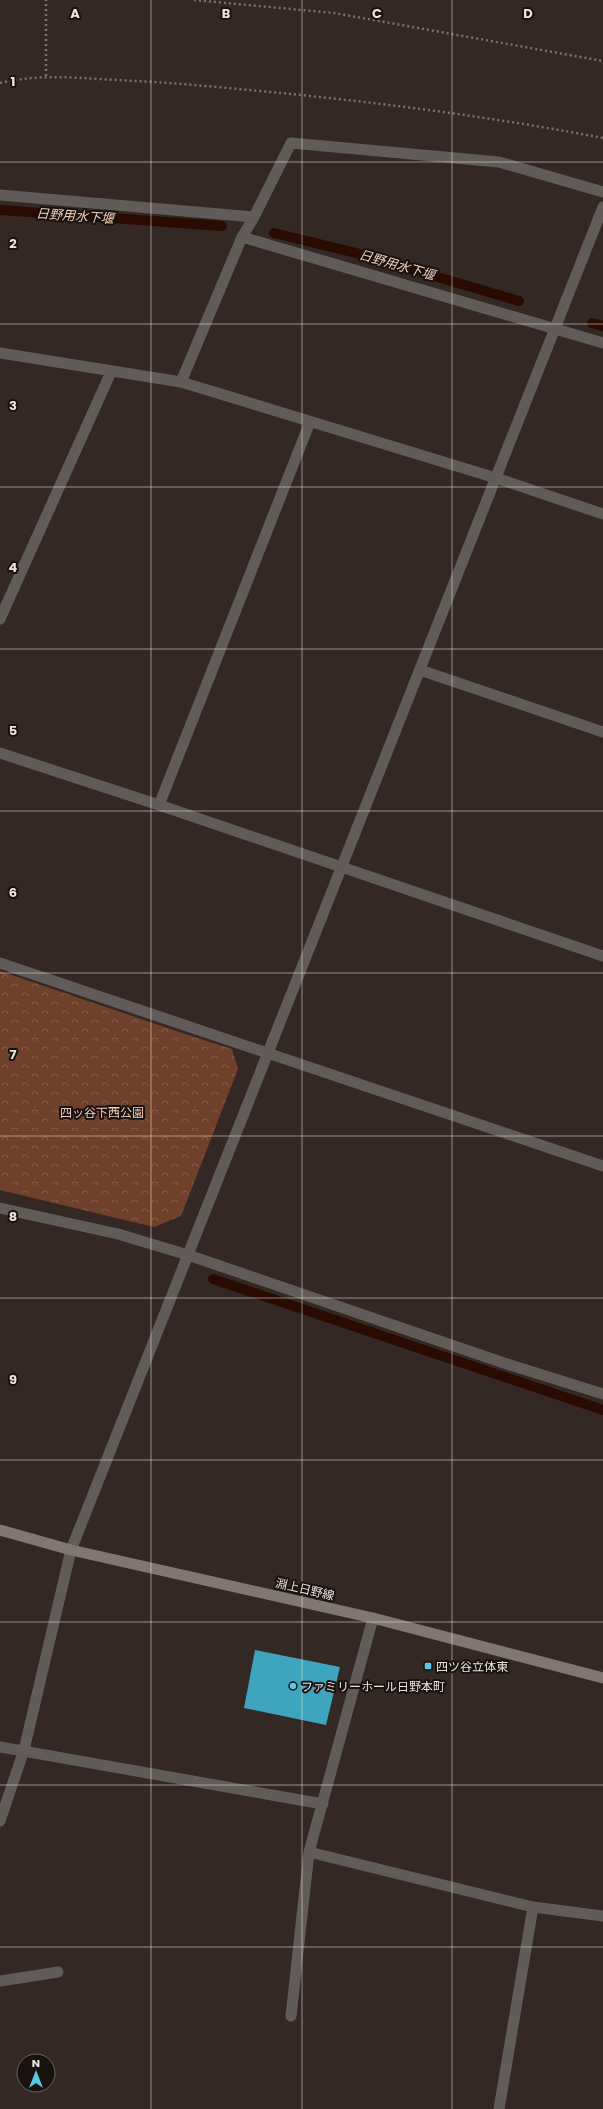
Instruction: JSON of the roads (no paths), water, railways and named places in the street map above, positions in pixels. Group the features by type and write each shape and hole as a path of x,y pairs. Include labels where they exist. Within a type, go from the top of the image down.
{"main road":[{"name":"淵上日野線","path":"0,1530 71,1550 374,1618 603,1678"}],"street":[{"path":"181,382 242,237 254,217 291,143 499,162 603,192"},
{"path":"0,195 254,217"},
{"path":"0,1821 24,1750 71,1550 603,207"},
{"path":"242,237 603,343"},
{"path":"0,353 111,372 181,382 496,478 603,514"},
{"path":"0,619 111,372"},
{"path":"159,805 310,422"},
{"path":"420,670 603,732"},
{"path":"0,753 159,805 603,956"},
{"path":"0,963 603,1166"},
{"path":"0,1208 118,1234 188,1255 504,1363 603,1394"},
{"path":"291,2016 309,1852 374,1618"},
{"path":"0,1747 24,1750 323,1804"},
{"path":"309,1852 533,1907 603,1916"},
{"path":"499,2109 533,1907"},
{"path":"0,1981 58,1972"}],"waterway":[{"name":"日野用水下堰","path":"0,210 222,226"},
{"name":"日野用水下堰","path":"274,233 356,253 519,301"},
{"name":"日野用水下堰","path":"592,323 603,326"},
{"path":"213,1279 603,1410"}],"place":[{"name":"四ツ谷立体東","path":"428,1666"},
{"name":"ファミリーホール日野本町","path":"293,1686"}],"park label":[{"name":"四ッ谷下西公園","path":"102,1112"}]}
